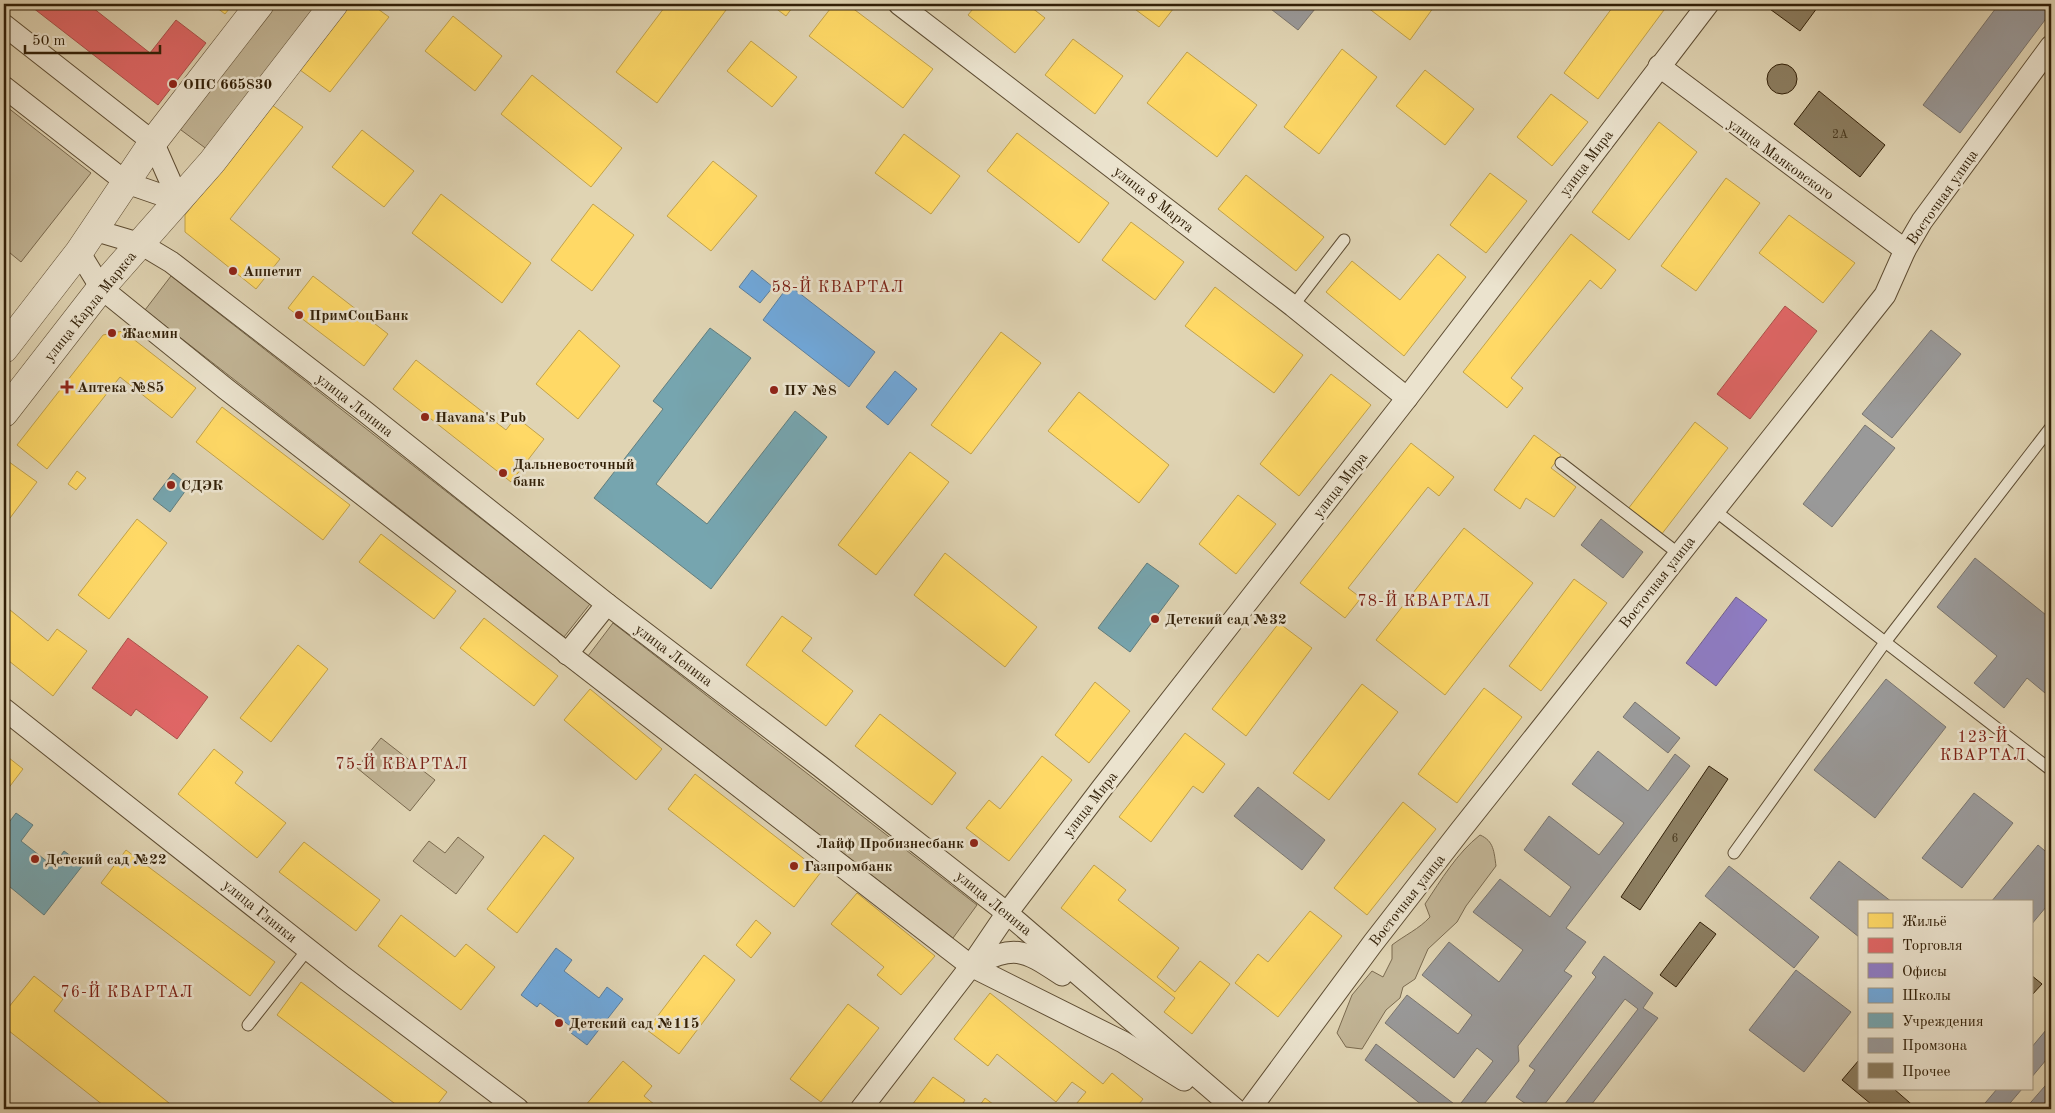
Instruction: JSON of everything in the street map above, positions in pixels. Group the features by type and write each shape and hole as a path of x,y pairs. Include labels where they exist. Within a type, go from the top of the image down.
{"street":[{"path":"4,349 86,241 153,142 260,4"},
{"name":"улица Карла Маркса","path":"4,413 102,288 212,162 334,4"},
{"name":"улица 8 Марта","path":"899,4 1293,306 1407,398"},
{"name":"улица Мира","path":"861,1109 971,966 1007,913 1407,398 1659,66 1702,6"},
{"path":"4,25 153,142 179,201"},
{"name":"Восточная улица","path":"1250,1109 1373,943 1885,295 1905,250 1922,221 2051,46"},
{"name":"улица Маяковского","path":"1659,66 1905,250"},
{"path":"4,87 127,183 179,201"},
{"name":"улица Ленина","path":"86,241 141,244 162,255 607,604 821,767 1007,913 1233,1109 1124,1042 971,966 226,389 102,288 86,241"},
{"path":"567,654 607,604"},
{"name":"улица Глинки","path":"4,709 308,950 518,1109"},
{"name":"улица Мира","path":"971,966 1003,952 1019,952 1038,959 1124,1014"}],"lane":[{"path":"1293,306 1344,240"},
{"path":"1734,853 1886,641 2051,427"},
{"path":"1561,464 1679,554"},
{"path":"1714,510 2051,770"},
{"path":"248,1025 308,950"}],"shaded area":[{"path":"272,4 321,4 208,150 177,127"},
{"path":"7,107 91,173 21,262 4,248 4,112"},
{"path":"171,276 590,604 564,637 145,310"},
{"path":"613,623 977,905 953,938 588,656"},
{"path":"381,738 435,780 410,811 357,768"},
{"path":"1480,835 1485,837 1491,844 1496,866 1466,906 1457,922 1428,949 1415,979 1403,987 1400,998 1386,1010 1362,1049 1346,1047 1337,1033 1352,995 1372,971 1383,977 1392,959 1392,945 1430,917 1425,904 1457,858"},
{"path":"458,837 484,857 456,894 413,861 429,841 445,853"}],"building: Жильё":[{"path":"212,4 233,4 225,14"},
{"path":"351,4 371,4 389,17 330,92 300,70"},
{"path":"667,4 718,4 726,10 657,103 616,72"},
{"path":"770,4 795,4 786,16"},
{"path":"834,4 847,4 933,69 903,108 809,36"},
{"path":"977,4 1027,4 1045,18 1015,53 968,15"},
{"path":"1128,4 1177,4 1159,27"},
{"path":"1363,4 1436,4 1410,40"},
{"path":"1615,4 1656,4 1664,10 1598,99 1564,73"},
{"path":"453,16 502,56 475,91 425,51"},
{"path":"1073,39 1123,76 1095,114 1045,75"},
{"path":"751,41 797,77 772,107 727,71"},
{"path":"1342,49 1377,77 1319,154 1284,127"},
{"path":"1187,52 1257,105 1217,157 1147,103"},
{"path":"1425,70 1474,109 1445,145 1396,106"},
{"path":"532,75 622,148 591,187 501,114"},
{"path":"1551,94 1588,122 1552,166 1517,137"},
{"path":"272,105 303,127 230,219 280,259 256,289 185,232 185,215"},
{"path":"1659,122 1697,152 1629,240 1592,212"},
{"path":"362,130 414,171 384,207 332,167"},
{"path":"1017,133 1109,203 1079,243 987,171"},
{"path":"904,134 960,176 931,214 875,173"},
{"path":"713,161 757,196 711,251 667,216"},
{"path":"1490,173 1527,201 1486,253 1450,225"},
{"path":"1246,175 1324,237 1296,271 1218,209"},
{"path":"1726,178 1760,203 1696,291 1661,266"},
{"path":"441,194 531,263 502,303 412,233"},
{"path":"593,204 634,235 592,291 551,260"},
{"path":"1789,215 1855,263 1823,303 1759,253"},
{"path":"1131,222 1184,262 1155,300 1102,260"},
{"path":"1571,234 1616,270 1601,289 1590,280 1511,378 1523,388 1507,408 1463,372"},
{"path":"1438,254 1466,277 1404,356 1326,292 1352,261 1400,300"},
{"path":"313,276 388,334 364,366 288,308"},
{"path":"1215,287 1303,355 1274,393 1185,326"},
{"path":"579,330 620,366 578,419 536,384"},
{"path":"123,331 196,388 172,418 120,377 47,469 17,445 103,335"},
{"path":"1001,332 1041,363 971,454 931,425"},
{"path":"416,360 506,430 516,417 544,439 511,482 393,389"},
{"path":"1331,374 1371,405 1299,496 1260,464"},
{"path":"1079,392 1169,465 1139,503 1048,431"},
{"path":"222,407 350,505 323,540 196,442"},
{"path":"1695,422 1728,448 1661,535 1628,509"},
{"path":"1534,435 1561,455 1551,468 1576,487 1554,517 1526,498 1520,509 1494,490"},
{"path":"1411,443 1454,477 1439,496 1428,487 1348,588 1361,598 1345,618 1300,583"},
{"path":"910,452 949,482 876,575 838,545"},
{"path":"5,459 37,482 4,526 4,461"},
{"path":"77,471 86,478 76,490 68,484"},
{"path":"1238,495 1276,524 1236,574 1199,544"},
{"path":"137,519 167,543 109,619 78,595"},
{"path":"1464,528 1533,583 1445,695 1376,640"},
{"path":"381,534 456,591 434,619 359,562"},
{"path":"945,553 1037,627 1005,667 914,595"},
{"path":"1574,579 1607,603 1541,691 1509,666"},
{"path":"4,605 48,641 57,629 87,651 53,696 4,657"},
{"path":"782,616 812,638 802,651 853,691 826,726 746,665"},
{"path":"484,618 558,676 534,706 460,648"},
{"path":"1279,623 1312,648 1246,736 1212,709"},
{"path":"298,645 328,669 271,742 240,718"},
{"path":"1095,682 1130,711 1089,763 1055,735"},
{"path":"1362,684 1398,712 1329,800 1293,773"},
{"path":"1484,688 1522,717 1457,803 1418,774"},
{"path":"590,689 662,749 636,780 564,720"},
{"path":"880,714 956,773 932,805 855,746"},
{"path":"1185,733 1225,764 1203,793 1193,786 1151,842 1119,817"},
{"path":"214,749 243,772 235,783 286,823 257,858 178,794"},
{"path":"4,754 23,769 4,794"},
{"path":"1042,756 1072,780 1009,861 966,828 989,800 1000,809"},
{"path":"695,774 821,872 794,907 668,809"},
{"path":"1403,802 1436,829 1367,915 1334,888"},
{"path":"544,835 574,858 517,933 487,909"},
{"path":"304,842 380,900 356,931 279,872"},
{"path":"126,850 275,962 250,996 101,883"},
{"path":"1094,865 1126,890 1118,900 1179,948 1157,977 1175,992 1200,961 1230,984 1192,1034 1164,1012 1175,998 1061,908"},
{"path":"857,893 935,956 901,995 877,975 884,967 831,924"},
{"path":"1310,911 1342,936 1278,1017 1235,983 1258,954 1268,962"},
{"path":"401,915 455,957 466,944 495,967 461,1010 378,946"},
{"path":"756,920 771,933 751,958 736,945"},
{"path":"704,955 735,980 679,1054 647,1030"},
{"path":"34,976 63,999 54,1011 169,1103 164,1109 108,1109 4,1027 4,1013"},
{"path":"301,982 447,1092 434,1109 402,1109 277,1015"},
{"path":"990,993 1103,1084 1112,1073 1143,1099 1135,1109 1072,1109 1086,1092 1072,1082 1056,1102 997,1054 988,1066 954,1039"},
{"path":"848,1004 879,1028 821,1102 790,1079"},
{"path":"623,1061 652,1086 644,1096 660,1109 589,1109 585,1106"},
{"path":"933,1077 965,1100 959,1109 909,1109"},
{"path":"985,1098 998,1108 977,1109"}],"building: Торговля":[{"path":"28,4 88,4 150,53 176,20 206,43 158,105"},
{"path":"1785,306 1817,331 1750,419 1717,394"},
{"path":"128,638 208,697 177,739 136,709 131,716 92,688"}],"building: Офисы":[{"path":"1736,597 1767,620 1716,686 1686,663"}],"building: Школы":[{"path":"752,270 773,287 760,303 739,287"},
{"path":"789,285 875,352 849,387 763,320"},
{"path":"895,371 917,389 888,425 866,407"},
{"path":"556,948 572,960 564,971 599,998 607,987 623,999 587,1045 571,1033 574,1029 540,1003 537,1007 521,995"}],"building: Учреждения":[{"path":"710,328 751,358 656,484 707,524 795,411 827,437 711,589 594,498 663,409 653,401"},
{"path":"173,473 189,486 170,512 153,499"},
{"path":"1147,563 1179,586 1130,652 1098,628"},
{"path":"16,813 33,825 21,841 53,866 64,851 83,865 44,915 4,882 4,829"}],"building: Промзона":[{"path":"1269,4 1319,4 1298,30 1267,6"},
{"path":"1999,4 2051,4 2051,12 1960,133 1923,105"},
{"path":"1931,330 1961,354 1892,438 1862,414"},
{"path":"1865,425 1895,448 1832,527 1803,504"},
{"path":"1601,519 1643,552 1623,578 1581,545"},
{"path":"1975,558 2051,619 2051,698 2027,678 2004,708 1974,683 1997,656 1937,607"},
{"path":"1886,679 1946,727 1875,818 1814,770"},
{"path":"1635,702 1680,738 1668,753 1623,717"},
{"path":"1598,751 1648,791 1675,754 1690,766 1566,928 1586,942 1564,971 1572,976 1518,1046 1519,1061 1480,1109 1427,1109 1365,1060 1376,1044 1458,1107 1493,1061 1477,1048 1454,1078 1385,1023 1407,995 1458,1034 1472,1015 1422,975 1449,942 1499,982 1523,950 1473,912 1500,879 1550,917 1571,887 1524,850 1549,816 1599,855 1624,823 1572,784"},
{"path":"1258,787 1325,840 1302,870 1234,816"},
{"path":"1974,793 2013,823 1962,888 1922,858"},
{"path":"2038,845 2051,856 2051,901 2032,924 2032,900 1993,900"},
{"path":"1839,861 1889,900 1858,900 1858,936 1810,898"},
{"path":"1729,866 1819,937 1794,968 1705,896"},
{"path":"1604,956 1653,993 1643,1008 1658,1018 1588,1109 1561,1109 1638,1009 1625,999 1541,1109 1533,1109 1516,1097 1535,1070 1529,1066 1596,977 1592,973"},
{"path":"1796,970 1851,1012 1804,1072 1749,1030"},
{"path":"2051,1024 2051,1054 2032,1077 2032,1047"},
{"path":"2051,1079 2051,1109 2025,1109"},
{"path":"1996,1090 2021,1090 2005,1109 1980,1109"}],"building: Прочее":[{"path":"1763,4 1820,4 1800,31"},
{"path":"1782,64 1793,68 1797,79 1793,90 1782,94 1771,90 1767,79 1771,68"},
{"path":"1819,91 1885,145 1860,177 1794,124"},
{"path":"1709,766 1728,779 1640,910 1621,897"},
{"path":"1700,922 1716,934 1676,987 1660,975"},
{"path":"2032,976 2042,984 2032,995"},
{"path":"1858,1061 1858,1090 1895,1090 1917,1109 1877,1109 1842,1080"}],"place":[{"name":"ОПС 665830","path":"173,84"},
{"name":"Аппетит","path":"233,271"},
{"name":"ПримСоцБанк","path":"299,315"},
{"name":"Жасмин","path":"112,333"},
{"name":"Аптека №85","path":"67,387"},
{"name":"ПУ №8","path":"774,390"},
{"name":"Havana's Pub","path":"425,417"},
{"name":"Дальневосточный банк","path":"503,473"},
{"name":"СДЭК","path":"171,485"},
{"name":"Детский сад №32","path":"1155,619"},
{"name":"Лайф Пробизнесбанк","path":"974,843"},
{"name":"Детский сад №22","path":"35,859"},
{"name":"Газпромбанк","path":"794,866"},
{"name":"Детский сад №115","path":"559,1023"}],"district":[{"name":"58-Й КВАРТАЛ","path":"838,286"},
{"name":"78-Й КВАРТАЛ","path":"1424,600"},
{"name":"123-Й КВАРТАЛ","path":"1983,745"},
{"name":"75-Й КВАРТАЛ","path":"402,763"},
{"name":"76-Й КВАРТАЛ","path":"127,991"}]}
